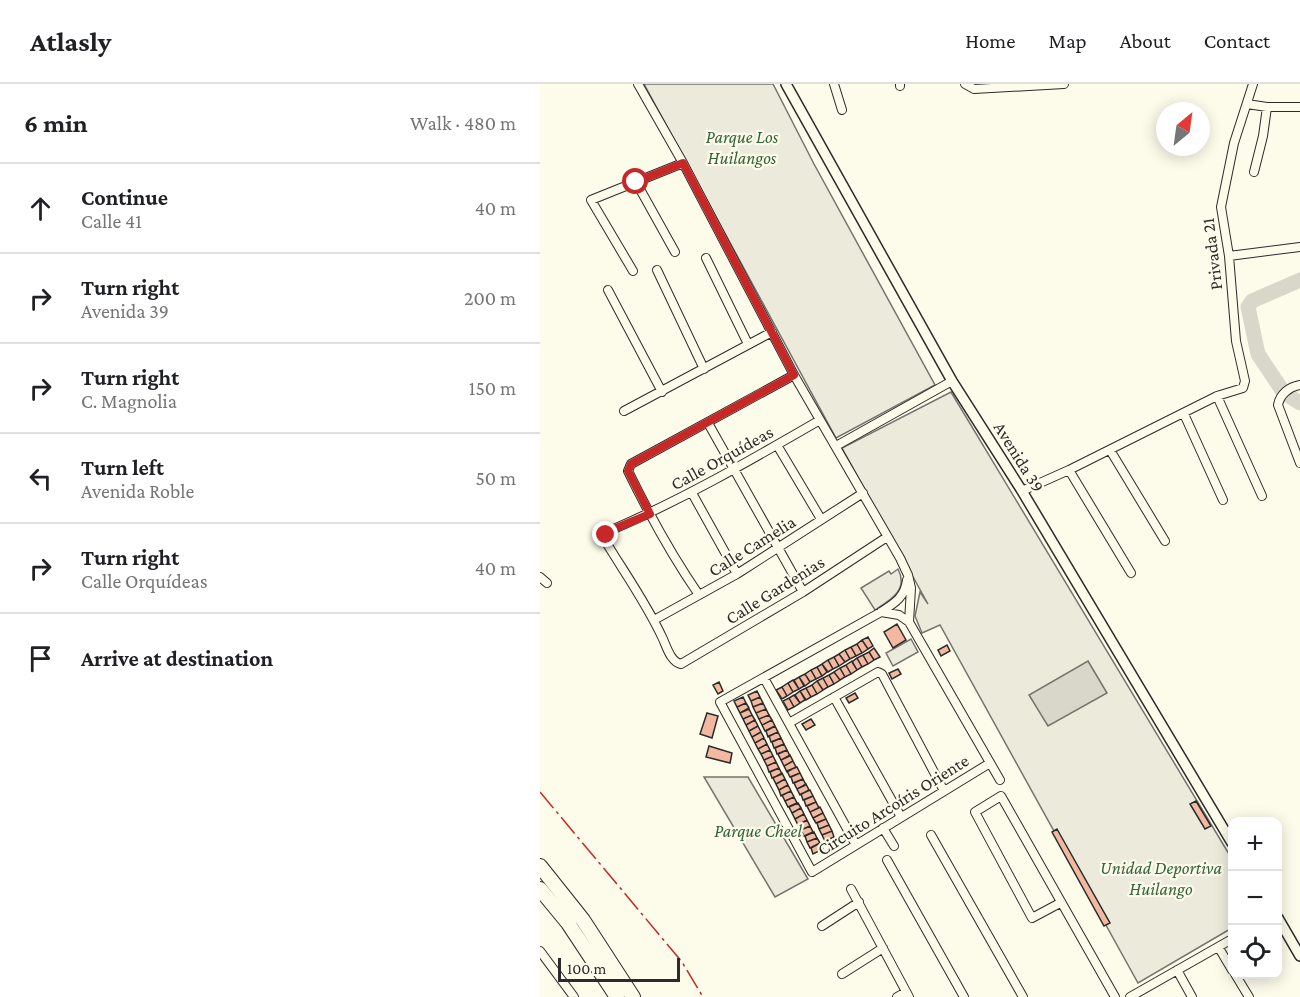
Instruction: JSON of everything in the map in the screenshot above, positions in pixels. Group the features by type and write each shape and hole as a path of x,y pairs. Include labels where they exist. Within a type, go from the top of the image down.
{"highway":[{"path":"540,866 583,920 633,997"},
{"path":"540,889 568,922 617,997"}],"street":[{"path":"638,84 683,163 794,375 908,575 911,588 909,622"},
{"name":"Avenida 39","path":"786,84 952,381 1022,491 1228,835"},
{"path":"834,84 842,110"},
{"path":"967,86 974,89 1064,84"},
{"name":"Privada 21","path":"1217,396 1243,388 1245,381 1236,341 1229,256 1221,207 1234,143 1253,84"},
{"path":"1247,104 1267,107 1300,107"},
{"path":"1254,172 1267,107"},
{"path":"633,271 591,200 683,163"},
{"path":"636,182 675,252"},
{"path":"1229,256 1300,247"},
{"path":"706,258 748,344"},
{"path":"657,270 704,369"},
{"path":"608,290 662,392"},
{"path":"624,411 772,332"},
{"path":"699,595 678,564 650,514 628,471 629,467 794,375"},
{"path":"836,446 952,381"},
{"path":"1300,385 1284,393 1278,405 1300,463"},
{"path":"1022,491 1070,470 1217,396 1262,496"},
{"path":"1184,414 1223,500"},
{"name":"Calle Orquídeas","path":"654,620 604,539 609,531 692,493 820,420"},
{"path":"708,423 803,592"},
{"path":"777,445 821,519"},
{"path":"1110,450 1165,541"},
{"path":"1070,470 1131,573"},
{"path":"692,493 737,574"},
{"name":"Calle Camelia","path":"654,620 779,549 862,493"},
{"name":"Calle Gardenias","path":"654,620 676,663 681,664 803,592 887,537"},
{"path":"856,845 764,678 899,600 906,589 908,575"},
{"path":"540,577 547,583"},
{"path":"881,612 899,615 909,622 999,780"},
{"path":"789,723 878,672 882,674 944,791"},
{"name":"Circuito Arcoíris Oriente","path":"764,678 720,702 812,872 990,763"},
{"path":"834,697 901,817"},
{"path":"1060,903 1032,918 975,812 1000,796 1114,997"},
{"path":"883,828 894,846"},
{"path":"931,835 1023,997"},
{"path":"887,860 964,997"},
{"path":"851,889 908,994 897,997"},
{"path":"822,926 859,902"},
{"path":"1282,925 1300,956"},
{"path":"1133,996 1228,942"},
{"path":"842,974 883,948"},
{"path":"1219,948 1228,962"},
{"path":"540,951 574,997"},
{"path":"1178,970 1192,997"},
{"path":"1238,979 1249,997"}],"green space":[{"name":"Parque Los Huilangos","path":"644,84 773,84 814,164 935,385 836,438"},
{"name":"Unidad Deportiva Huilango","path":"951,392 1228,852 1228,930 1138,983 940,625 922,633 915,616 920,592 928,604 842,448"},
{"path":"898,569 901,576 900,589 875,610 861,588 889,571 891,574"},
{"path":"911,639 918,652 893,666 886,653"},
{"name":"Parque Cheel","path":"704,777 748,777 808,879 775,897"}],"shaded area":[{"path":"1088,661 1107,693 1048,726 1029,695"}],"building":[{"path":"897,624 906,640 893,648 884,632"},
{"path":"868,637 873,646 868,649 862,640"},
{"path":"862,640 868,649 862,653 857,644"},
{"path":"857,644 862,653 856,656 851,647"},
{"path":"947,645 950,651 941,656 938,650"},
{"path":"851,647 856,656 850,659 845,650"},
{"path":"874,648 880,657 874,660 869,652"},
{"path":"845,650 850,659 845,662 839,654"},
{"path":"869,652 874,660 868,664 863,655"},
{"path":"839,654 845,662 839,666 834,657"},
{"path":"863,655 868,664 862,667 857,658"},
{"path":"834,657 839,666 833,669 828,660"},
{"path":"857,658 862,667 857,670 852,662"},
{"path":"828,660 833,669 828,672 822,664"},
{"path":"852,661 857,670 851,674 846,665"},
{"path":"822,664 827,672 822,676 817,667"},
{"path":"846,665 851,674 845,677 840,668"},
{"path":"817,667 822,676 816,679 811,670"},
{"path":"840,668 845,677 840,680 834,672"},
{"path":"898,669 901,674 892,679 889,673"},
{"path":"811,670 816,679 810,682 805,674"},
{"path":"834,672 840,680 834,684 829,675"},
{"path":"805,674 810,682 805,686 799,677"},
{"path":"829,675 834,684 828,687 823,678"},
{"path":"799,677 804,686 799,689 794,680"},
{"path":"823,678 828,687 823,690 817,681"},
{"path":"793,680 799,689 793,692 788,683"},
{"path":"817,681 823,690 817,694 812,685"},
{"path":"719,682 723,691 718,694 713,685"},
{"path":"788,683 793,692 787,696 782,687"},
{"path":"812,685 817,694 811,697 806,688"},
{"path":"782,687 787,696 782,699 776,690"},
{"path":"806,688 811,697 806,700 800,691"},
{"path":"757,691 760,697 751,701 748,695"},
{"path":"800,691 805,700 800,703 795,695"},
{"path":"855,693 858,698 849,703 846,698"},
{"path":"794,695 800,703 794,707 789,698"},
{"path":"743,697 746,703 737,707 734,701"},
{"path":"760,697 763,703 753,707 751,701"},
{"path":"789,698 794,707 788,710 783,701"},
{"path":"746,703 749,708 740,713 737,707"},
{"path":"763,703 766,709 756,713 753,707"},
{"path":"749,709 752,715 743,719 740,713"},
{"path":"766,709 769,715 759,719 756,713"},
{"path":"707,713 718,716 712,738 700,734"},
{"path":"752,715 755,720 746,725 743,719"},
{"path":"769,715 772,720 762,725 759,719"},
{"path":"811,719 815,725 806,730 802,724"},
{"path":"755,720 758,726 749,731 746,725"},
{"path":"772,720 775,726 765,731 762,725"},
{"path":"758,726 761,732 752,737 749,731"},
{"path":"775,726 778,732 768,737 766,731"},
{"path":"761,732 764,738 755,743 752,737"},
{"path":"778,732 781,738 771,742 769,736"},
{"path":"764,738 767,744 758,749 755,743"},
{"path":"781,738 784,744 774,748 772,742"},
{"path":"767,744 770,750 761,754 758,749"},
{"path":"784,744 787,750 777,754 775,748"},
{"path":"709,746 732,753 730,763 706,757"},
{"path":"770,750 773,756 764,760 761,754"},
{"path":"787,750 790,756 781,760 778,754"},
{"path":"790,755 793,761 784,766 781,760"},
{"path":"773,756 776,762 767,766 764,760"},
{"path":"793,761 796,767 787,772 784,766"},
{"path":"776,762 779,768 769,772 767,766"},
{"path":"797,767 800,773 790,777 787,771"},
{"path":"779,768 782,774 772,778 770,772"},
{"path":"782,773 785,779 776,784 773,778"},
{"path":"800,773 803,779 793,783 791,777"},
{"path":"785,779 788,785 779,790 776,784"},
{"path":"803,779 806,785 797,789 794,783"},
{"path":"806,784 809,790 800,795 797,789"},
{"path":"788,785 791,791 781,796 779,790"},
{"path":"810,790 813,796 803,800 801,794"},
{"path":"791,791 794,797 785,801 782,795"},
{"path":"813,796 816,802 806,806 804,800"},
{"path":"794,797 797,803 788,807 785,801"},
{"path":"1196,801 1211,826 1205,829 1190,804"},
{"path":"816,802 819,808 810,812 807,806"},
{"path":"798,803 801,808 792,813 789,807"},
{"path":"820,807 823,813 813,818 810,812"},
{"path":"801,808 804,814 795,819 792,813"},
{"path":"823,813 826,819 816,823 813,818"},
{"path":"804,814 807,820 798,825 795,819"},
{"path":"826,819 829,825 819,829 817,823"},
{"path":"807,820 810,826 801,830 798,825"},
{"path":"829,825 832,831 822,835 819,829"},
{"path":"810,826 813,832 804,836 801,830"},
{"path":"1057,829 1110,923 1104,926 1052,832"},
{"path":"832,831 834,837 825,841 822,835"},
{"path":"814,832 817,838 807,842 805,836"},
{"path":"834,837 837,843 828,847 825,841"},
{"path":"817,838 820,843 810,848 807,842"},
{"path":"820,843 823,849 813,854 811,848"}],"waterway":[{"path":"1300,280 1252,301 1248,307 1258,354 1284,393 1300,403"}],"power":[{"path":"540,792 682,962 703,997"}],"route":[{"path":"606,535 609,531 650,514 628,471 631,464 794,375 683,163 636,182"}]}
